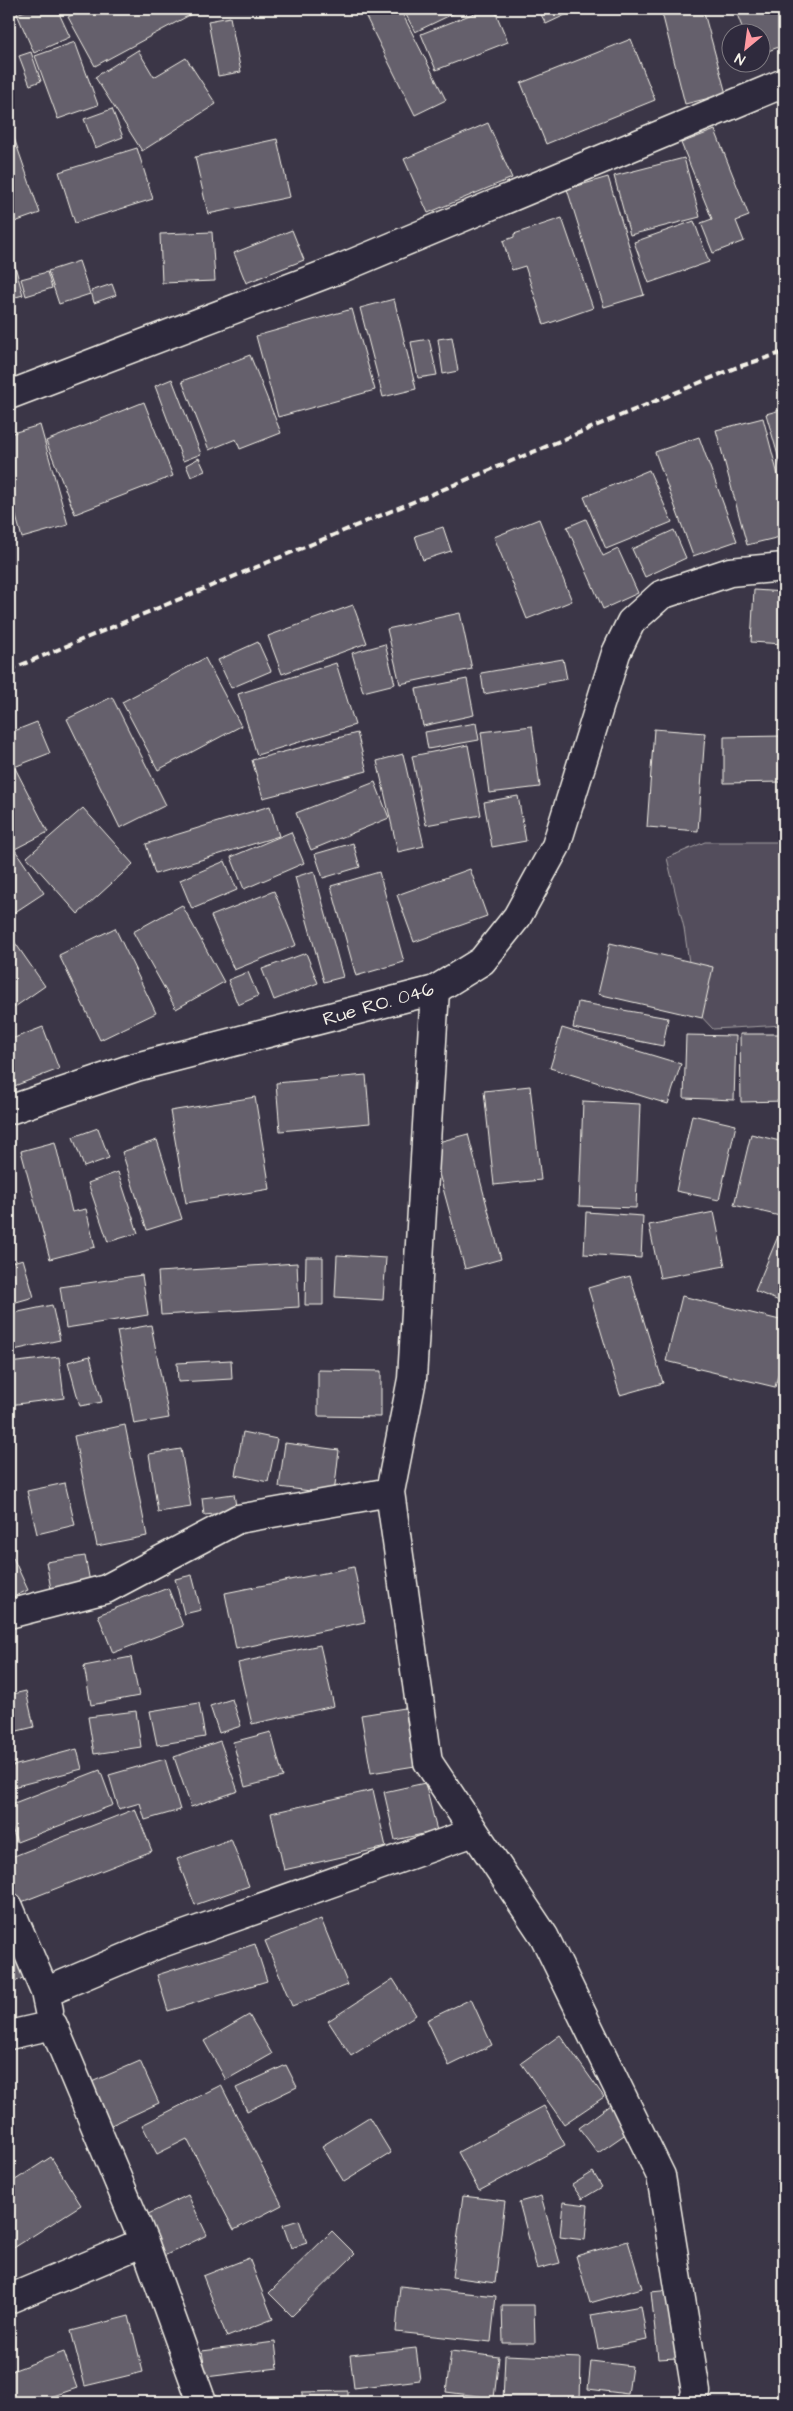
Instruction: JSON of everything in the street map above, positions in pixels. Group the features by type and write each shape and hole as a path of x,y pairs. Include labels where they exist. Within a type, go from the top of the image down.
{"street":[{"path":"9,395 339,268 784,83"},
{"name":"Rue RO. 046","path":"9,1110 136,1067 435,990 482,961 516,917 556,846 616,653 631,622 661,595 730,572 784,567"},
{"path":"435,990 412,1379 390,1492 428,1762 544,1936 661,2176 696,2392 693,2402"},
{"path":"9,1614 106,1589 238,1519 390,1492"},
{"path":"45,1992 156,1945 474,1832"},
{"path":"9,1908 45,1992 53,2026 144,2242 202,2402"},
{"path":"9,2035 53,2026"},
{"path":"9,2299 144,2242"}],"shaded area":[{"path":"705,842 784,842 784,1025 713,1029 696,1011 684,928 667,858"}],"building":[{"path":"30,9 57,9 70,37 34,53 17,14"},
{"path":"83,9 201,9 95,66 68,17"},
{"path":"362,9 400,9 446,100 415,115"},
{"path":"403,9 463,9 415,32"},
{"path":"485,9 494,9 508,42 436,70 421,34"},
{"path":"538,9 578,9 546,24"},
{"path":"661,9 703,9 726,94 685,104"},
{"path":"735,9 784,9 784,45 770,50 770,22 740,22"},
{"path":"230,17 241,72 218,76 208,21"},
{"path":"631,39 655,100 546,144 521,83"},
{"path":"75,42 98,105 58,119 35,56"},
{"path":"138,50 154,77 186,58 216,104 142,151 95,77"},
{"path":"31,52 41,81 30,85 19,56"},
{"path":"9,106 16,128 9,130"},
{"path":"112,109 123,137 95,148 84,119"},
{"path":"488,123 512,178 428,213 404,159"},
{"path":"715,130 749,216 736,221 744,241 713,253 701,223 712,219 681,143"},
{"path":"13,135 40,213 9,224 9,136"},
{"path":"277,139 290,197 208,214 195,157"},
{"path":"137,148 153,199 75,223 59,172"},
{"path":"684,158 700,217 630,235 614,176"},
{"path":"608,177 644,295 604,307 567,189"},
{"path":"562,218 593,308 544,325 525,266 512,270 503,241 514,237 514,234"},
{"path":"694,221 709,262 649,283 634,242"},
{"path":"292,230 304,260 246,283 234,253"},
{"path":"212,232 215,281 162,283 160,234"},
{"path":"13,259 23,295 9,299 9,260"},
{"path":"79,261 90,294 59,304 48,271"},
{"path":"47,272 52,288 26,296 21,279"},
{"path":"112,284 116,295 94,303 91,291"},
{"path":"394,299 416,389 383,397 360,308"},
{"path":"352,309 375,390 278,417 256,336"},
{"path":"452,337 458,371 443,374 438,339"},
{"path":"429,339 437,375 418,378 411,342"},
{"path":"250,355 281,433 240,449 236,439 209,450 182,381"},
{"path":"172,379 201,454 183,461 155,386"},
{"path":"144,402 173,476 75,514 46,441"},
{"path":"784,409 784,476 766,414"},
{"path":"763,418 784,498 784,536 747,545 716,430"},
{"path":"40,425 68,525 22,538 9,491 9,434"},
{"path":"699,437 737,541 693,556 655,452"},
{"path":"199,458 205,471 191,477 186,465"},
{"path":"649,470 672,522 606,549 584,497"},
{"path":"539,519 572,601 527,619 494,537"},
{"path":"586,519 603,556 618,549 638,593 603,609 567,527"},
{"path":"443,527 451,551 423,560 415,536"},
{"path":"674,530 686,558 645,577 632,549"},
{"path":"754,590 784,592 784,644 751,642"},
{"path":"353,605 367,643 282,674 268,636"},
{"path":"460,613 472,669 400,684 387,629"},
{"path":"258,642 271,671 231,688 218,660"},
{"path":"385,644 395,684 363,692 352,653"},
{"path":"205,658 241,726 158,770 122,702"},
{"path":"563,659 567,679 484,694 481,673"},
{"path":"336,663 355,725 257,755 238,694"},
{"path":"467,679 474,715 423,726 416,689"},
{"path":"112,697 166,805 120,828 67,719"},
{"path":"37,722 50,753 9,769 9,733"},
{"path":"476,723 479,740 428,749 425,732"},
{"path":"532,726 540,787 489,793 481,732"},
{"path":"654,729 705,733 698,831 647,827"},
{"path":"357,733 367,771 263,798 252,760"},
{"path":"784,736 784,782 724,783 724,737"},
{"path":"468,745 481,815 426,825 412,756"},
{"path":"403,754 424,846 398,852 377,761"},
{"path":"15,768 48,832 9,852 9,771"},
{"path":"375,782 389,818 311,850 296,813"},
{"path":"518,796 526,841 492,847 484,802"},
{"path":"270,806 279,836 155,874 146,844"},
{"path":"83,808 133,864 78,914 27,857"},
{"path":"291,832 304,863 244,889 231,857"},
{"path":"353,843 360,867 323,878 315,854"},
{"path":"15,850 44,893 9,916 9,854"},
{"path":"225,861 237,890 192,909 180,880"},
{"path":"470,869 487,916 414,942 397,895"},
{"path":"314,871 343,977 324,982 295,877"},
{"path":"379,872 404,962 356,976 331,886"},
{"path":"274,891 296,945 234,970 211,916"},
{"path":"182,905 224,982 176,1009 133,932"},
{"path":"115,928 156,1013 100,1040 59,955"},
{"path":"9,934 45,986 9,1011"},
{"path":"610,943 713,967 702,1018 598,994"},
{"path":"306,953 318,983 274,1000 262,969"},
{"path":"248,972 258,996 238,1005 228,980"},
{"path":"578,1002 668,1018 663,1046 573,1028"},
{"path":"43,1027 59,1069 9,1088 9,1040"},
{"path":"562,1028 681,1064 668,1104 550,1068"},
{"path":"740,1034 784,1034 784,1101 741,1102"},
{"path":"686,1035 736,1036 734,1100 684,1098"},
{"path":"366,1075 370,1123 280,1131 276,1083"},
{"path":"530,1086 541,1180 494,1185 484,1091"},
{"path":"255,1097 270,1189 186,1203 170,1111"},
{"path":"583,1101 640,1104 636,1208 579,1206"},
{"path":"692,1115 736,1125 719,1200 676,1191"},
{"path":"98,1128 109,1158 84,1167 73,1137"},
{"path":"468,1134 501,1259 465,1269 431,1144"},
{"path":"751,1134 784,1142 784,1217 734,1205"},
{"path":"157,1140 182,1219 147,1230 122,1152"},
{"path":"55,1142 72,1212 86,1209 95,1247 50,1259 21,1151"},
{"path":"118,1172 138,1233 108,1242 88,1183"},
{"path":"586,1212 643,1216 641,1258 584,1254"},
{"path":"714,1212 725,1266 660,1278 649,1225"},
{"path":"781,1229 784,1230 784,1303 755,1291"},
{"path":"337,1255 386,1258 383,1300 335,1297"},
{"path":"306,1257 323,1257 323,1305 305,1305"},
{"path":"23,1259 34,1297 9,1304 9,1263"},
{"path":"297,1263 299,1307 161,1315 158,1272"},
{"path":"142,1275 148,1315 66,1328 60,1287"},
{"path":"630,1276 663,1383 620,1395 588,1288"},
{"path":"682,1296 784,1321 784,1352 775,1387 666,1361"},
{"path":"52,1305 60,1340 9,1351 9,1314"},
{"path":"151,1325 169,1418 134,1424 117,1331"},
{"path":"90,1356 102,1402 80,1406 68,1362"},
{"path":"59,1357 64,1398 9,1405 9,1363"},
{"path":"231,1360 232,1379 178,1382 177,1363"},
{"path":"318,1370 381,1371 381,1417 318,1416"},
{"path":"125,1425 147,1536 97,1546 74,1436"},
{"path":"243,1432 277,1439 268,1482 235,1475"},
{"path":"285,1443 339,1450 334,1494 279,1487"},
{"path":"181,1449 191,1507 158,1512 149,1454"},
{"path":"65,1483 75,1525 37,1534 27,1491"},
{"path":"234,1494 237,1512 204,1515 202,1498"},
{"path":"9,1549 28,1590 9,1599"},
{"path":"85,1556 90,1582 51,1589 46,1562"},
{"path":"354,1567 365,1622 236,1649 225,1593"},
{"path":"192,1575 201,1610 184,1614 175,1579"},
{"path":"168,1588 183,1626 113,1653 98,1615"},
{"path":"320,1645 334,1706 252,1724 238,1663"},
{"path":"131,1657 139,1696 91,1705 84,1666"},
{"path":"26,1691 34,1727 9,1733 9,1695"},
{"path":"232,1699 241,1726 219,1733 210,1706"},
{"path":"199,1703 205,1737 157,1745 150,1711"},
{"path":"405,1708 415,1766 371,1773 361,1715"},
{"path":"136,1711 141,1747 94,1754 88,1717"},
{"path":"271,1732 283,1777 245,1787 233,1742"},
{"path":"220,1741 238,1791 191,1807 174,1757"},
{"path":"77,1749 82,1769 9,1788 9,1767"},
{"path":"165,1759 180,1810 145,1820 140,1803 119,1809 109,1775"},
{"path":"100,1770 113,1805 17,1842 9,1821 9,1805"},
{"path":"425,1783 437,1831 395,1840 384,1792"},
{"path":"373,1790 386,1847 284,1870 271,1813"},
{"path":"135,1809 152,1851 19,1903 9,1876 9,1858"},
{"path":"231,1839 249,1886 195,1905 177,1859"},
{"path":"321,1919 348,1985 292,2006 265,1941"},
{"path":"9,1934 32,1973 9,1985"},
{"path":"255,1944 267,1981 168,2011 157,1975"},
{"path":"393,1979 416,2015 351,2056 328,2021"},
{"path":"471,1999 492,2045 449,2066 427,2020"},
{"path":"249,2015 272,2054 226,2080 204,2041"},
{"path":"560,2035 604,2097 564,2124 521,2063"},
{"path":"140,2061 159,2103 107,2127 87,2084"},
{"path":"286,2065 297,2087 247,2111 236,2088"},
{"path":"221,2085 282,2205 234,2230 187,2139 157,2154 142,2125"},
{"path":"610,2105 630,2131 598,2153 579,2128"},
{"path":"544,2106 565,2145 479,2191 458,2152"},
{"path":"369,2117 391,2153 344,2182 322,2146"},
{"path":"51,2157 81,2205 9,2251 9,2184"},
{"path":"593,2172 602,2187 582,2199 572,2185"},
{"path":"188,2195 207,2235 164,2256 144,2216"},
{"path":"463,2196 505,2201 495,2283 452,2277"},
{"path":"541,2196 560,2263 537,2269 519,2202"},
{"path":"563,2202 588,2205 585,2240 560,2237"},
{"path":"299,2220 307,2243 291,2248 283,2225"},
{"path":"332,2231 355,2254 292,2316 269,2293"},
{"path":"628,2241 642,2288 590,2303 576,2256"},
{"path":"249,2258 273,2319 227,2337 203,2276"},
{"path":"400,2286 496,2296 491,2342 396,2332"},
{"path":"671,2290 677,2358 658,2359 651,2292"},
{"path":"502,2305 534,2305 535,2343 503,2343"},
{"path":"641,2306 647,2340 598,2349 591,2315"},
{"path":"129,2316 143,2372 85,2386 71,2331"},
{"path":"275,2342 278,2368 206,2377 202,2351"},
{"path":"416,2348 420,2380 354,2388 350,2355"},
{"path":"451,2351 499,2357 494,2398 446,2392"},
{"path":"64,2352 77,2388 36,2402 9,2402 9,2372"},
{"path":"505,2355 581,2358 580,2402 503,2402"},
{"path":"591,2361 632,2366 628,2394 588,2389"},
{"path":"348,2391 348,2402 302,2402 302,2392"},
{"path":"371,2398 400,2402 371,2402"}],"railway":[{"path":"9,670 735,368 784,352"}]}
